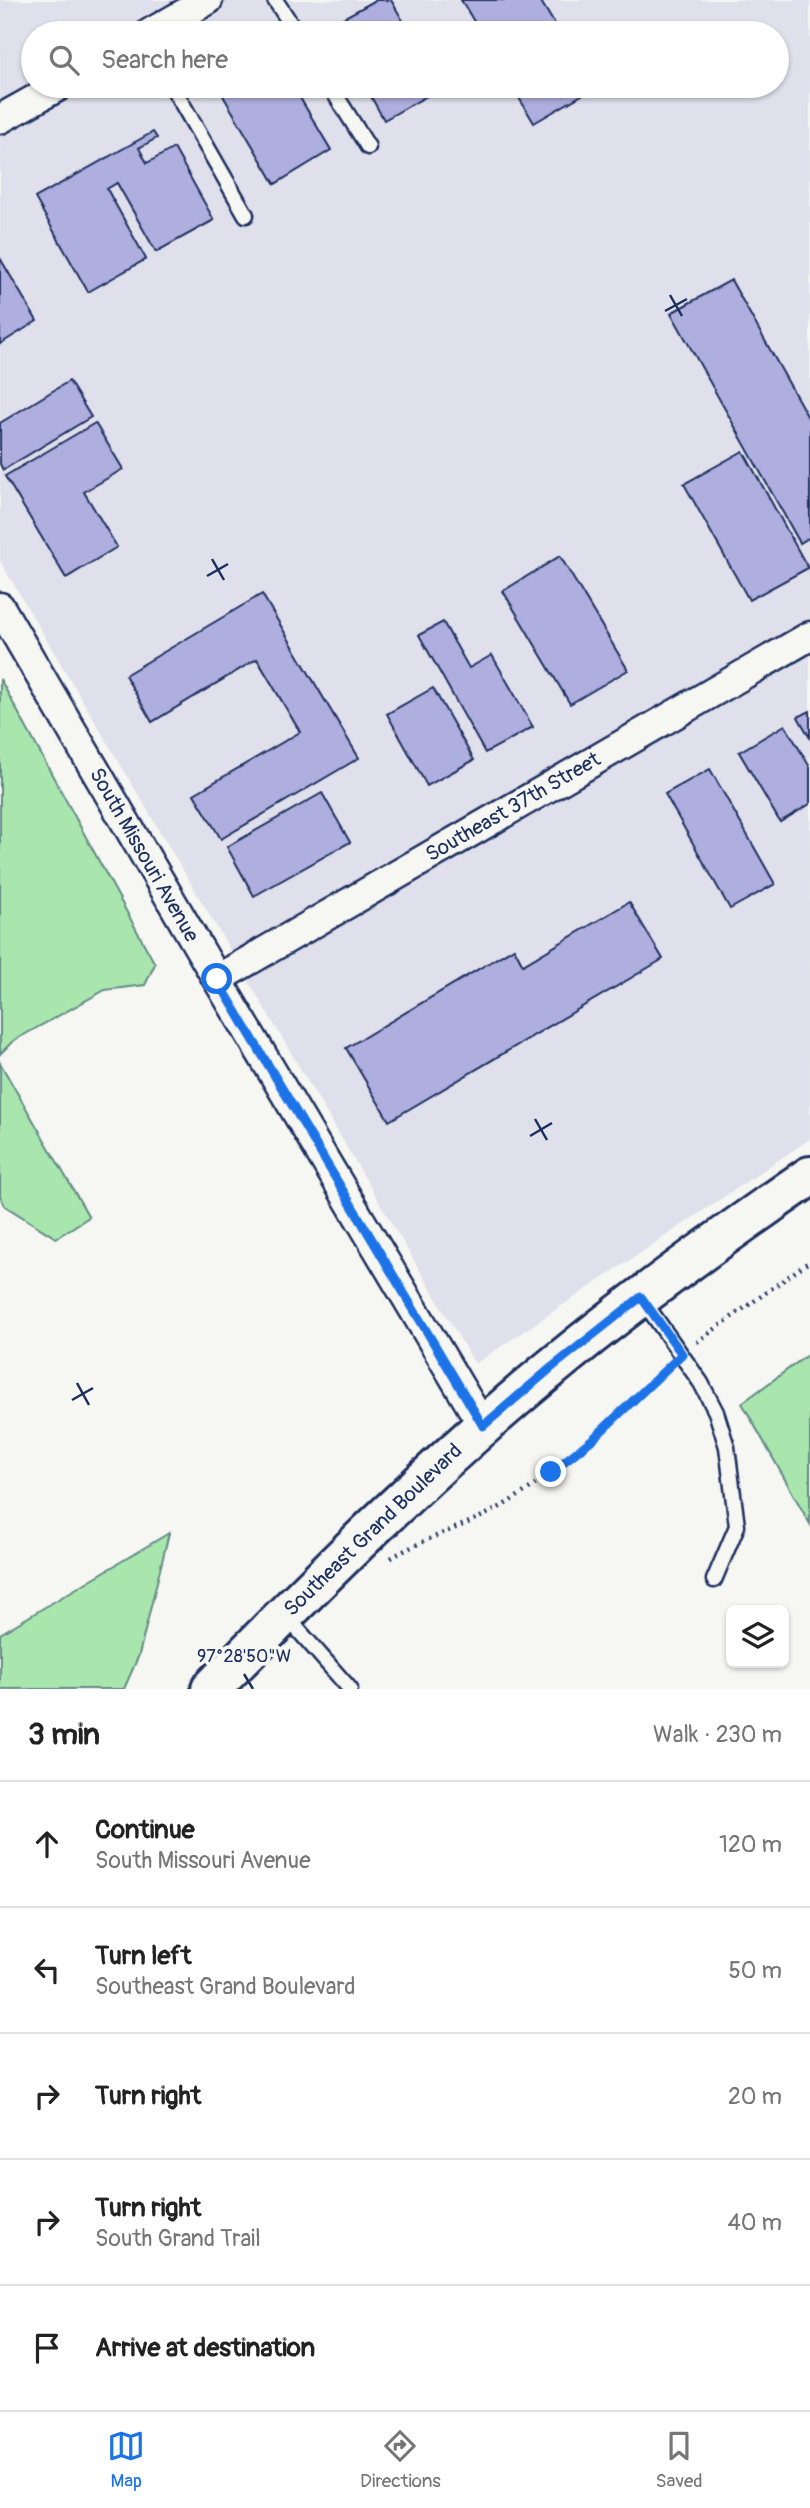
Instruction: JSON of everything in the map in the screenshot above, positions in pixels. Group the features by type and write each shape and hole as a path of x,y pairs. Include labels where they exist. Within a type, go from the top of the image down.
{"street":[{"path":"171,21 208,0"},
{"path":"0,119 38,98"},
{"name":"South Missouri Avenue","path":"0,607 483,1426"},
{"name":"Southeast 37th Street","path":"217,979 810,636"},
{"name":"Southeast Grand Boulevard","path":"211,1689 284,1614 483,1426 641,1297 810,1176"}],"lane":[{"path":"275,0 289,21"},
{"path":"179,98 246,215"},
{"path":"337,98 368,147"},
{"path":"641,1297 701,1383 716,1412 727,1447 737,1527 714,1580"},
{"path":"284,1614 350,1689"}],"path":[{"path":"383,1566 393,1557 507,1503 551,1472 594,1438 695,1342 810,1261"}],"shaded area":[{"path":"0,0 810,0 810,1139 475,1364 0,561"}],"green space":[{"path":"0,679 155,964 145,985 105,990 13,1041 0,1054"},
{"path":"0,1063 89,1217 56,1238 5,1206 0,1196"},
{"path":"810,1353 810,1524 742,1403"},
{"path":"169,1533 139,1655 124,1689 0,1689 0,1634"}],"building":[{"path":"376,0 391,0 403,21 337,21"},
{"path":"461,0 540,0 553,21 474,21"},
{"path":"224,98 300,98 331,150 275,184"},
{"path":"372,98 423,98 384,120"},
{"path":"519,98 577,98 534,123"},
{"path":"153,132 157,138 139,148 147,163 174,148 214,220 156,252 117,183 107,189 146,259 88,292 35,198"},
{"path":"0,258 37,321 0,344"},
{"path":"731,280 810,421 810,537 800,543 671,313"},
{"path":"69,381 91,417 3,470 0,464 0,423"},
{"path":"95,423 123,469 84,492 117,547 66,578 5,476"},
{"path":"743,451 808,568 749,600 684,484"},
{"path":"560,556 628,670 570,704 503,591"},
{"path":"262,594 359,758 221,839 194,794 300,732 257,659 152,722 125,675"},
{"path":"443,622 469,668 492,655 533,727 485,753 419,635"},
{"path":"433,688 474,760 427,786 387,714"},
{"path":"810,711 810,738 798,717"},
{"path":"785,725 810,767 810,804 780,822 739,752"},
{"path":"710,769 775,884 730,909 665,794"},
{"path":"322,793 350,842 254,896 227,847"},
{"path":"629,902 663,959 389,1121 346,1048 514,948 523,965"}],"route":[{"path":"217,979 483,1426 641,1297 682,1354 594,1438 551,1472"}]}
